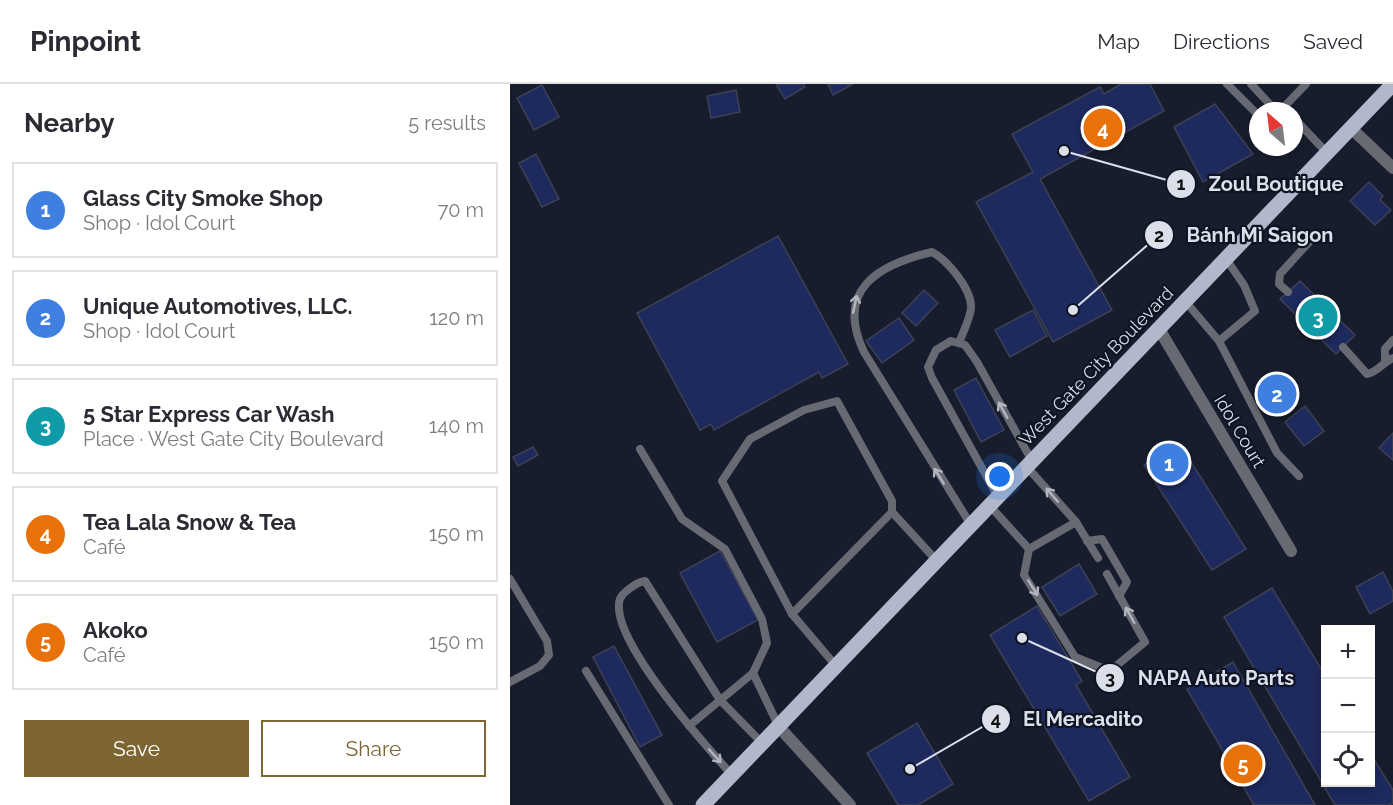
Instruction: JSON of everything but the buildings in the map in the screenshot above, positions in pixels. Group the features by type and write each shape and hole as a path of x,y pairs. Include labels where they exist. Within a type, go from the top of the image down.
{"main road":[{"name":"West Gate City Boulevard","path":"704,805 1393,84"}],"street":[{"path":"1352,129 1393,168"},
{"name":"Idol Court","path":"1159,329 1291,551"},
{"path":"779,727 850,805"}],"lane":[{"path":"1227,84 1249,106"},
{"path":"1251,84 1272,102"},
{"path":"1289,102 1306,84"},
{"path":"1303,128 1328,154"},
{"path":"1288,292 1279,284 1280,274 1310,241"},
{"path":"959,343 971,311 971,301 952,267 944,258 932,252 890,268 865,285 858,294 853,308 853,321 864,352 971,525"},
{"path":"1219,341 1256,311 1244,285 1226,259"},
{"path":"1185,301 1219,341 1277,453 1299,476"},
{"path":"1343,347 1367,374 1375,372 1389,360 1385,349 1393,340"},
{"path":"1098,558 1076,522 1029,464 977,362 965,345 951,341 936,350 928,367 994,501 1029,549 1024,575 1075,657 1110,671 1145,642 1107,574"},
{"path":"837,667 792,614 722,481 750,439 804,410 837,400 892,501 892,512 937,561"},
{"path":"640,449 682,519 725,549 762,619 767,643 753,673 689,726"},
{"path":"792,614 892,512"},
{"path":"1029,549 1076,522"},
{"path":"1087,541 1102,539 1127,582 1119,596"},
{"path":"510,579 547,641 549,655 540,666 510,682"},
{"path":"732,775 698,738 650,672 620,618 618,606 623,594 634,585 645,581 720,700 763,744"},
{"path":"586,671 669,805"},
{"path":"753,673 779,727"}],"place":[{"name":"Tea Lala Snow & Tea","path":"1103,128"},
{"name":"Zoul Boutique","path":"1064,151"},
{"name":"Bánh Mì Saigon","path":"1073,310"},
{"name":"5 Star Express Car Wash","path":"1318,317"},
{"name":"Unique Automotives, LLC.","path":"1277,394"},
{"name":"Glass City Smoke Shop","path":"1169,463"},
{"name":"NAPA Auto Parts","path":"1022,638"},
{"name":"Akoko","path":"1243,764"},
{"name":"El Mercadito","path":"910,769"}]}
